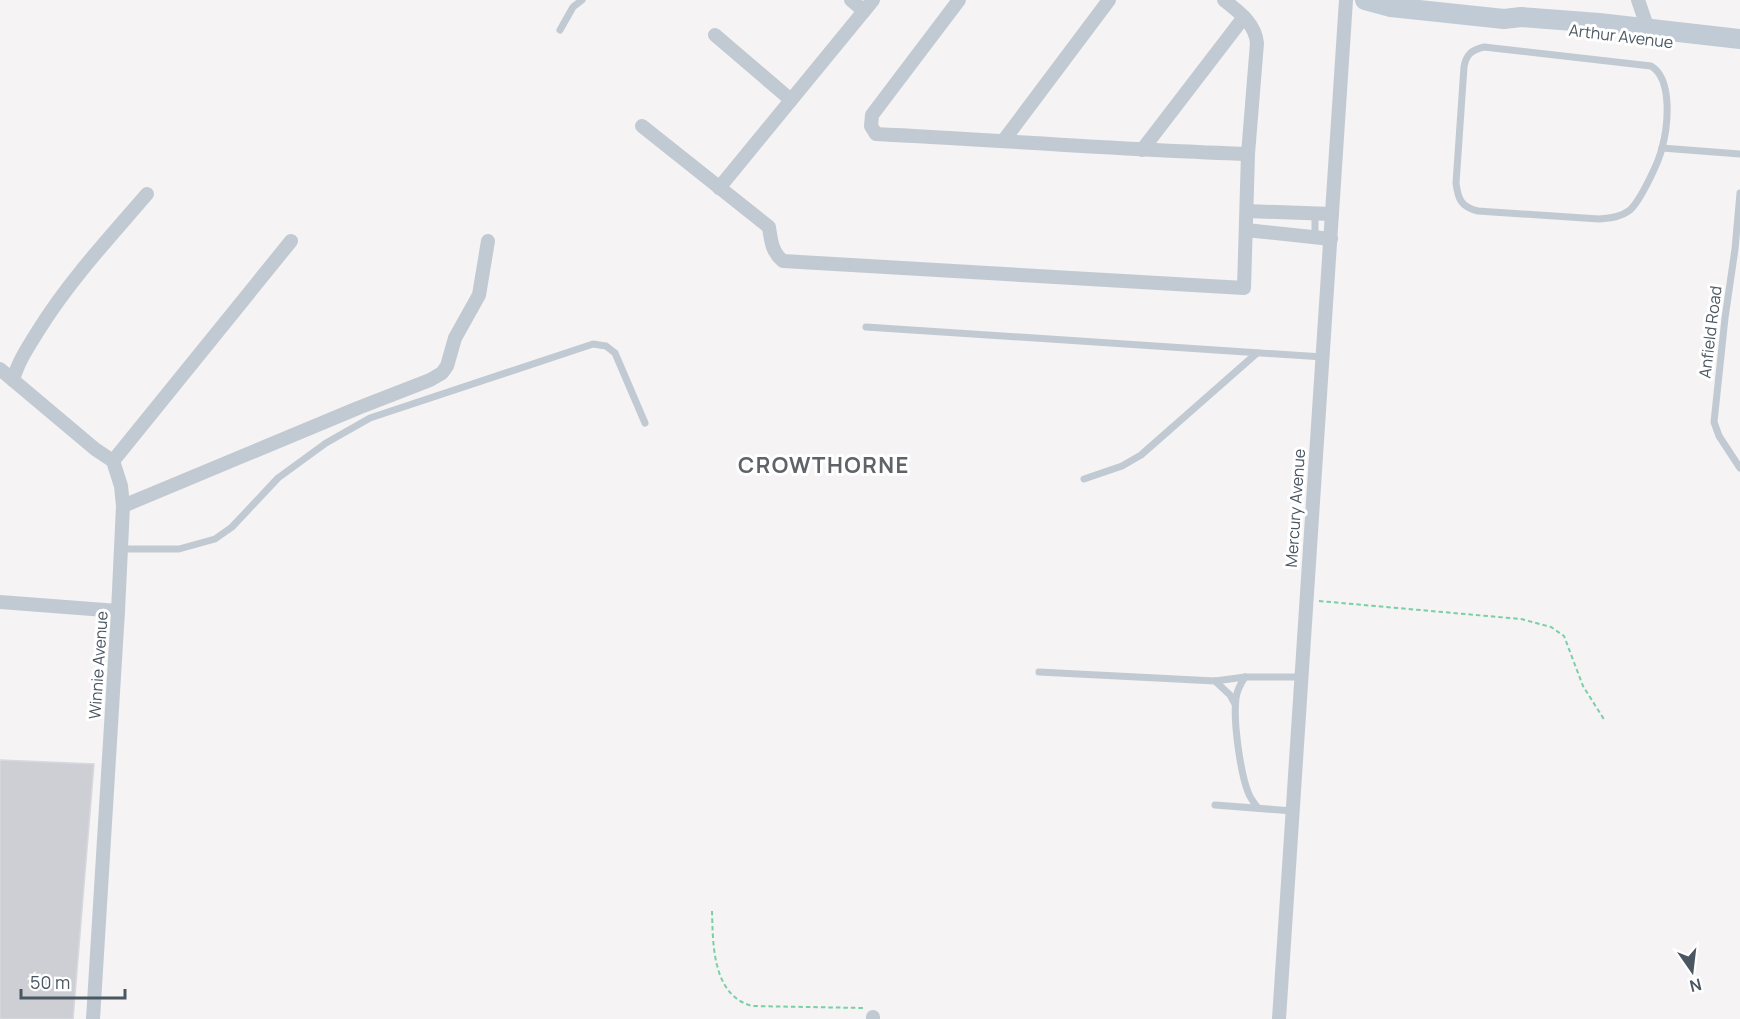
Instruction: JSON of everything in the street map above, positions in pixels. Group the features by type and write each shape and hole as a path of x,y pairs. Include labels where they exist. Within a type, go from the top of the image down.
{"main road":[{"name":"Arthur Avenue","path":"1365,0 1391,7 1740,49"},
{"name":"Arthur Avenue","path":"1504,19 1521,17 1740,39"}],"street":[{"path":"719,188 868,5 852,0"},
{"path":"959,0 872,115 871,126 876,135 1248,154"},
{"path":"1004,140 1109,0"},
{"path":"642,126 769,227 776,256 783,261 1244,288 1248,154 1257,44 1256,34 1244,17 1224,0"},
{"name":"Mercury Avenue","path":"1279,1019 1346,0"},
{"path":"1638,0 1648,29"},
{"path":"1142,150 1244,17"},
{"path":"715,35 791,100"},
{"path":"13,380 17,366 28,346 68,286 147,194"},
{"path":"1247,211 1332,214"},
{"path":"1246,230 1331,239"},
{"path":"0,369 95,449 113,461 291,241"},
{"path":"123,506 430,380 442,373 447,366 455,338 479,295 488,241"},
{"name":"Winnie Avenue","path":"93,1019 123,506 119,475 113,461"},
{"path":"0,602 118,611"}],"lane":[{"path":"560,30 573,7 582,0"},
{"path":"1484,47 1651,66 1657,70 1665,84 1667,110 1662,148 1637,203 1624,214 1613,218 1469,209 1460,200 1456,183 1466,58 1476,49 1484,47"},
{"path":"1662,148 1740,154"},
{"name":"Anfield Road","path":"1740,193 1738,249 1725,318 1714,422 1719,436 1740,468"},
{"path":"1315,213 1315,237"},
{"path":"866,327 1323,357"},
{"path":"121,549 179,549 214,539 232,527 278,478 326,443 370,418 593,344 606,346 615,353 645,423"},
{"path":"1084,478 1122,466 1141,455 1257,353"},
{"path":"1039,672 1215,681 1245,677 1301,676"},
{"path":"1245,677 1240,684 1236,706 1243,775 1249,796 1258,808"},
{"path":"1215,681 1230,695 1236,706"},
{"path":"1215,805 1293,811"}],"path":[{"path":"1307,600 1521,619 1551,627 1559,631 1567,642 1583,686 1605,721"},
{"path":"712,911 713,938 719,973 733,996 743,1004 861,1008 873,1018"}],"building":[{"path":"0,760 94,764 73,1019 0,1019"}],"district":[{"name":"CROWTHORNE","path":"824,465"}]}
